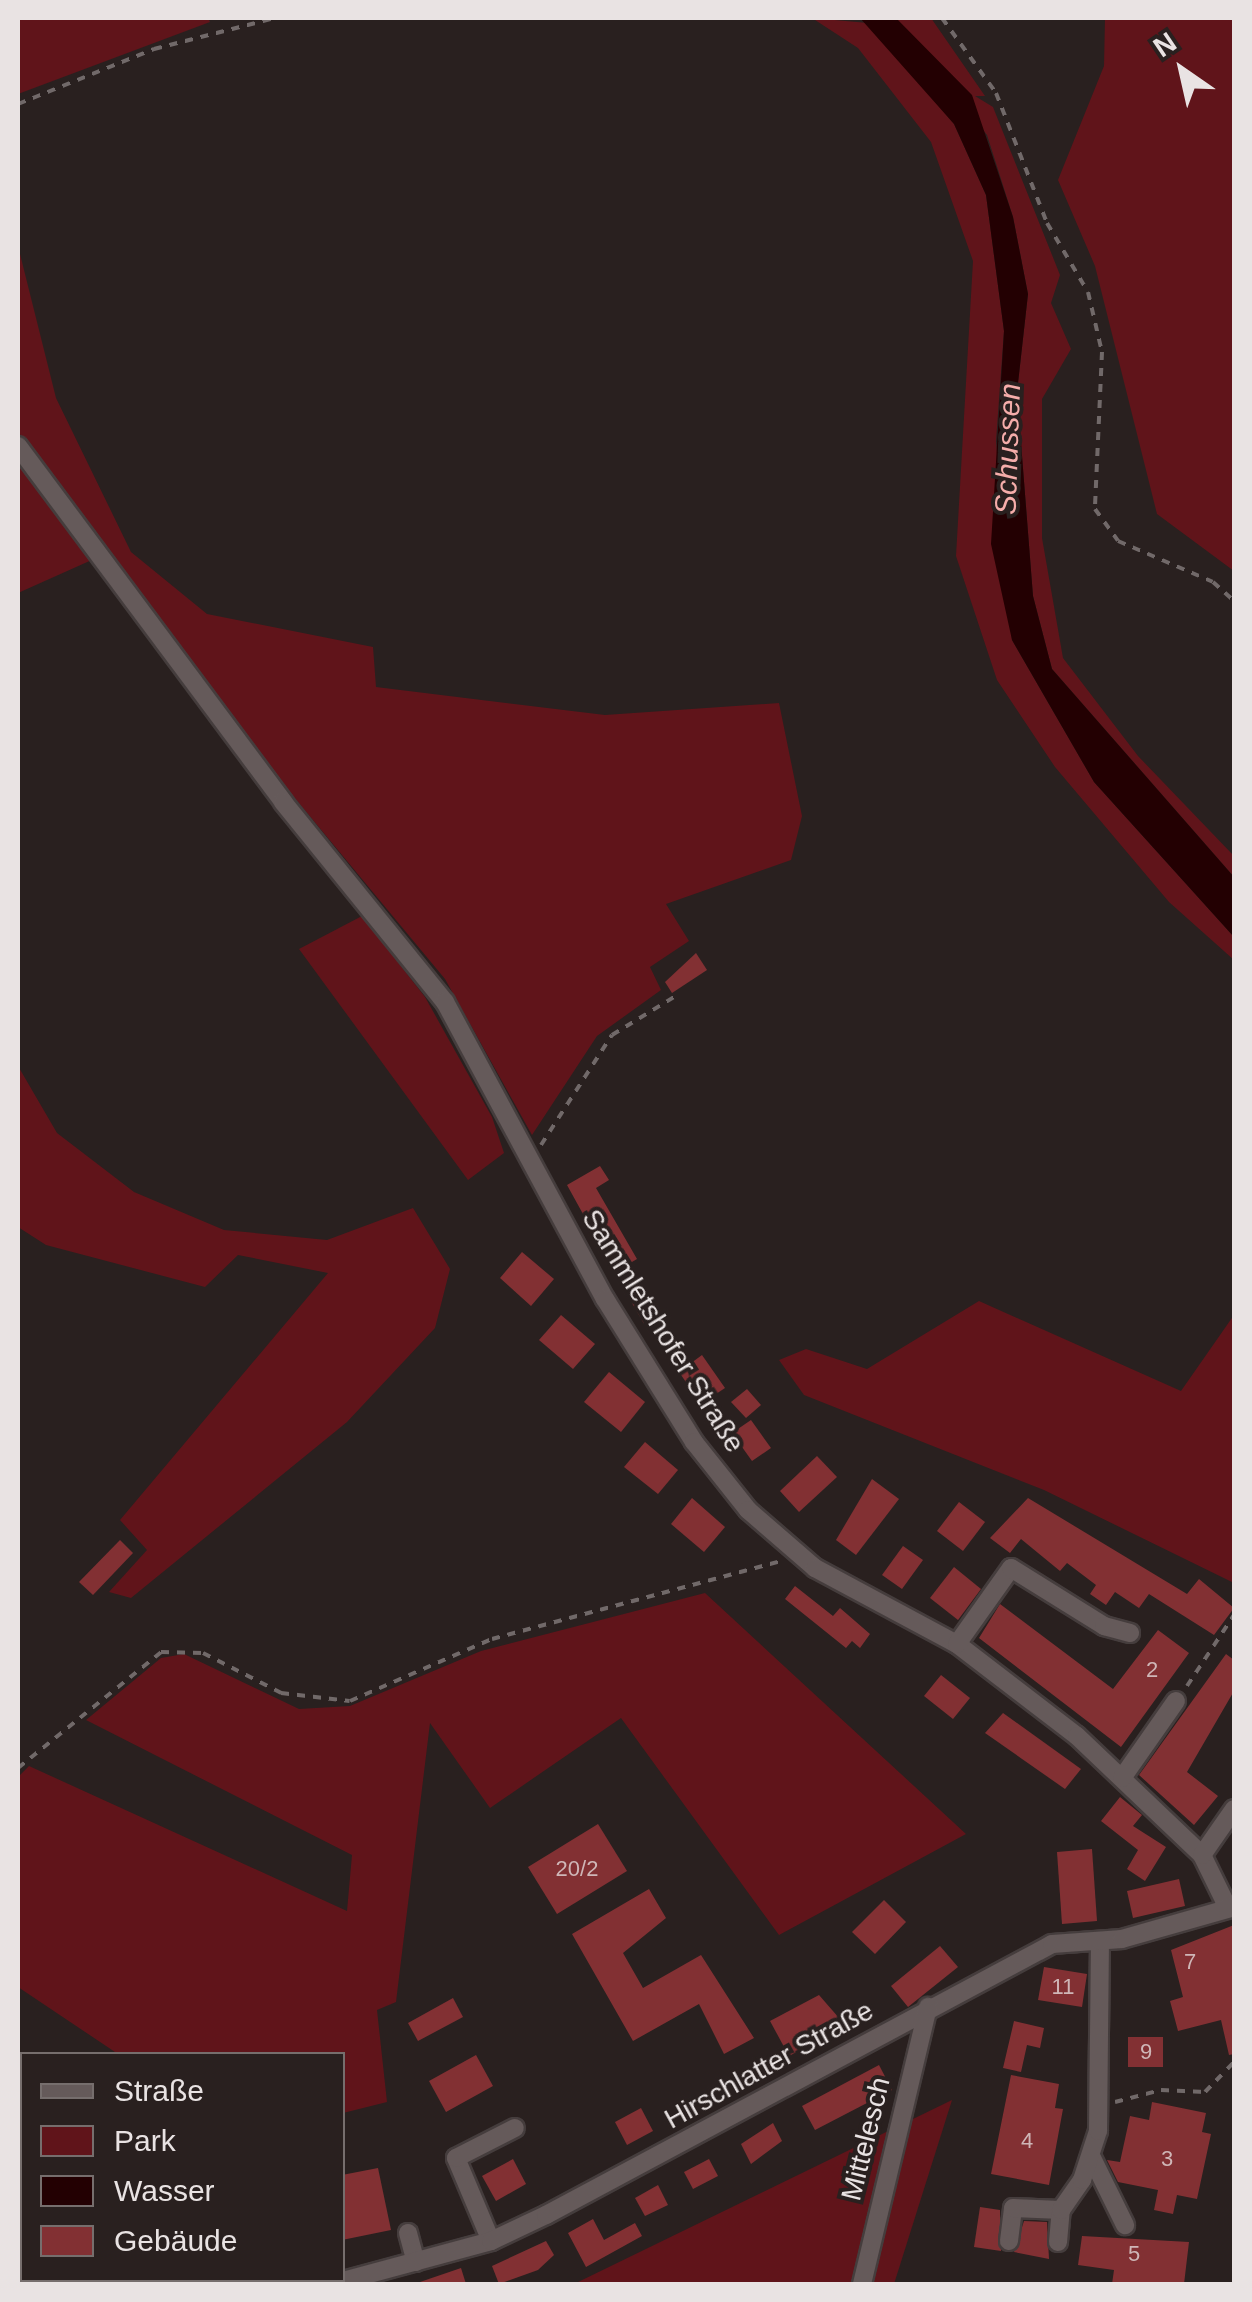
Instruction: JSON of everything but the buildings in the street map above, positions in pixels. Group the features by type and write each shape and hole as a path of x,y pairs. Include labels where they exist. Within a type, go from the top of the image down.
{"street":[{"name":"Sammletshofer Straße","path":"18,446 283,802 446,1002 532,1168 694,1442 791,1549 957,1644 1122,1778 1202,1855 1231,1907"},
{"path":"957,1644 1011,1568 1130,1634"},
{"path":"1122,1778 1176,1701"},
{"path":"1202,1855 1234,1809"},
{"name":"Hirschlatter Straße","path":"345,2281 491,2240 694,2139 928,2007 1052,1944 1100,1942 1231,1907"},
{"path":"1058,2242 1061,2210 1092,2158 1100,2106 1100,1942"},
{"name":"Mittelesch","path":"862,2284 928,2007"},
{"path":"491,2240 456,2158 515,2128"},
{"path":"1092,2158 1126,2225"},
{"path":"1009,2240 1013,2208 1061,2210"},
{"path":"408,2233 416,2262"}],"path":[{"path":"18,104 154,50 276,18"},
{"path":"942,18 996,93 1047,222 1088,292 1102,352 1095,509 1118,541 1213,582 1234,601"},
{"path":"532,1168 612,1036 674,997"},
{"path":"18,1768 161,1652 181,1647 281,1693 350,1701 492,1639 758,1570 791,1549"},
{"path":"1176,1701 1234,1615"},
{"path":"1100,2106 1161,2090 1205,2092 1234,2062"}],"green space":[{"path":"18,18 208,18 210,22 18,94"},
{"path":"812,18 868,23 954,124 986,195 1004,331 996,441 1012,640 1094,782 1234,937 1234,960 1169,902 1055,767 997,680 956,556 973,261 931,142 858,48"},
{"path":"896,18 931,18 985,96 975,96 993,107 1060,275 1051,303 1071,349 1042,399 1042,538 1063,658 1138,756 1234,856 1234,877 1052,669 1033,596 1017,392 1028,294 1013,217 987,135"},
{"path":"1105,18 1234,18 1234,571 1157,514 1095,266 1058,180 1104,66"},
{"path":"18,246 56,398 131,552 207,614 373,647 376,687 605,715 779,703 802,816 791,860 666,904 689,941 650,967 661,990 597,1036 532,1135 445,979 288,790 18,432"},
{"path":"18,462 94,559 18,593"},
{"path":"362,916 425,997 492,1117 504,1153 468,1180 299,949"},
{"path":"18,1066 57,1133 134,1192 224,1230 327,1240 413,1208 450,1269 435,1328 347,1422 131,1598 109,1592 147,1550 120,1520 328,1273 238,1255 205,1287 46,1245 18,1227"},
{"path":"979,1301 1181,1391 1234,1315 1234,1583 1044,1490 804,1395 779,1360 806,1349 867,1369"},
{"path":"705,1593 966,1834 779,1935 621,1718 490,1808 430,1723 396,2002 377,2010 387,2102 345,2112 345,2052 115,2052 18,1987 18,1777 29,1766 347,1911 352,1855 86,1720 161,1658 184,1654 299,1709 350,1706 481,1651"},
{"path":"952,2100 894,2284 574,2284"}],"water":[{"name":"Schussen","path":"860,18 896,18 972,95 1013,217 1028,294 1017,392 1033,596 1052,669 1234,877 1234,937 1094,782 1012,640 991,544 1004,331 986,195 954,124"}]}
